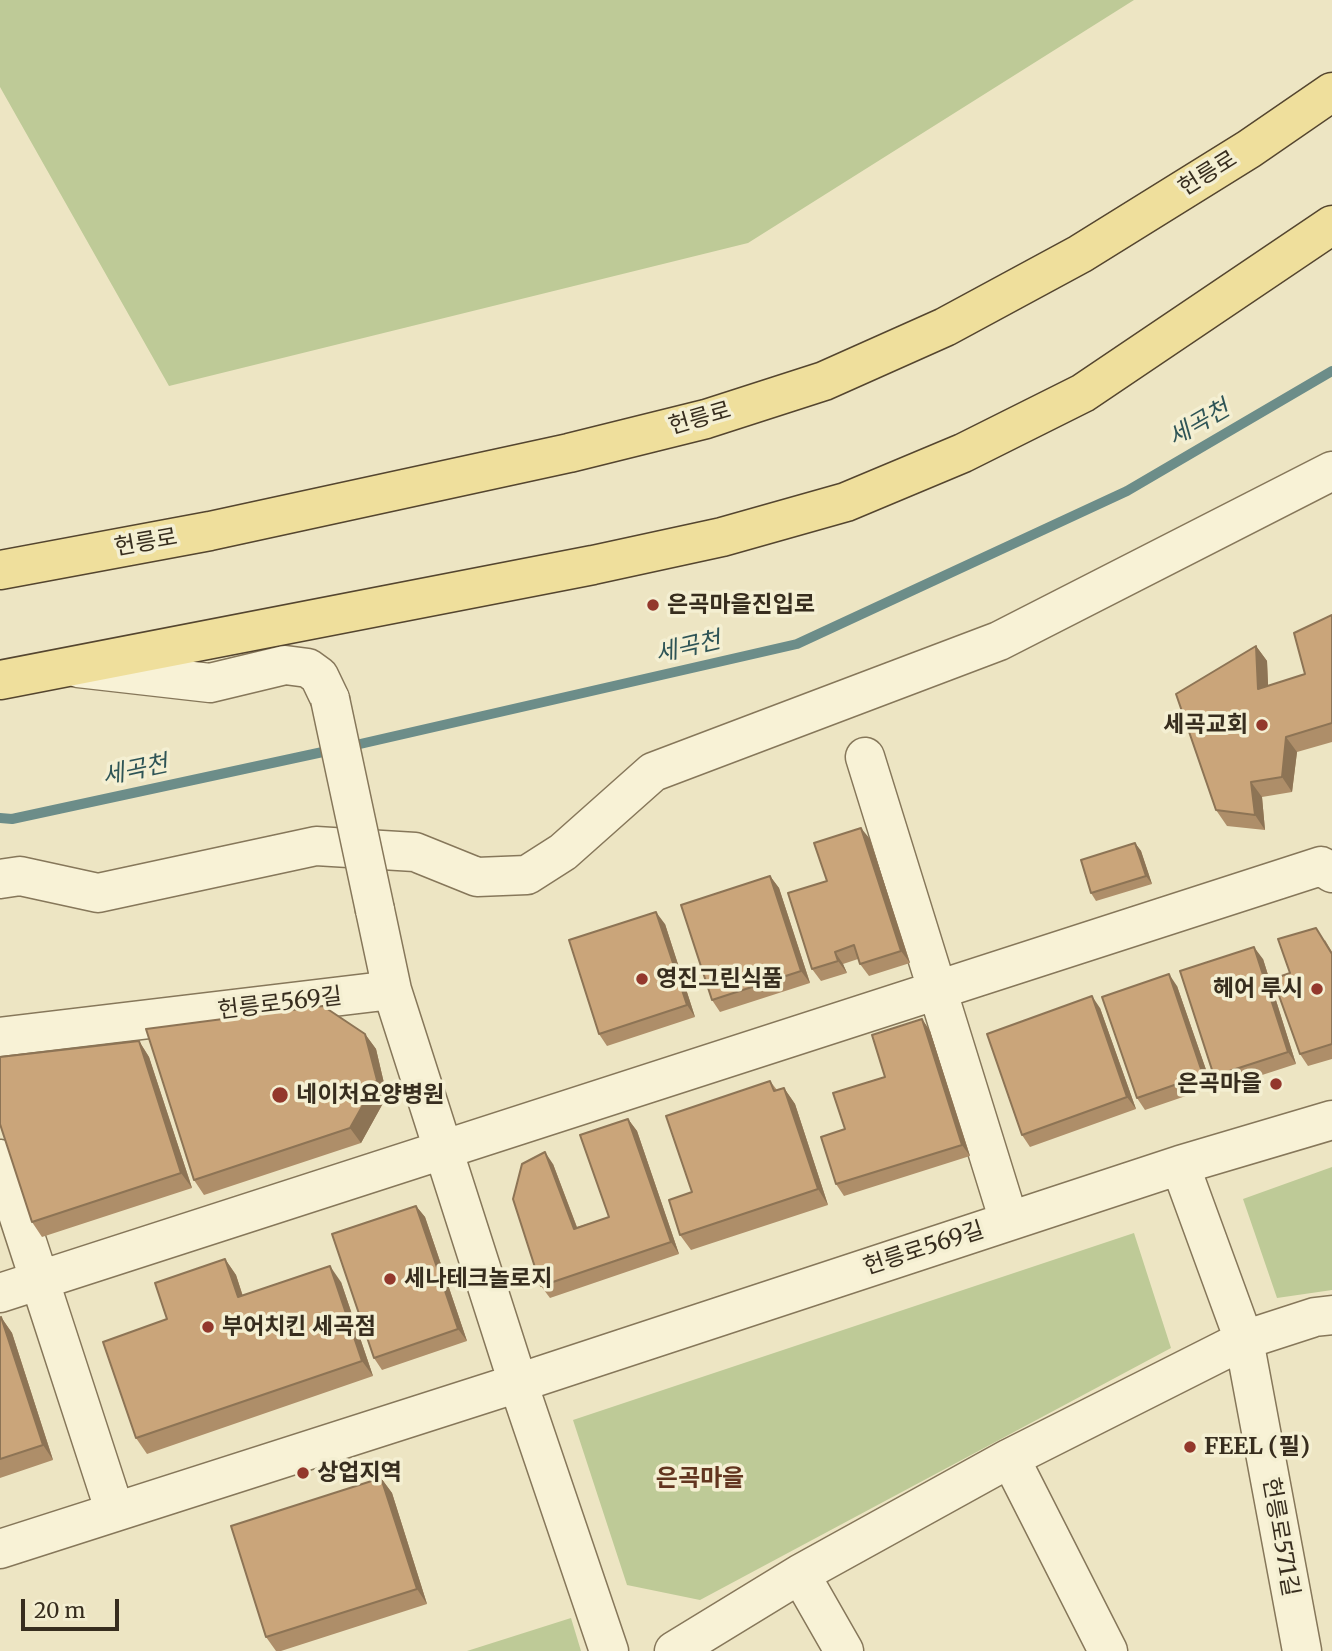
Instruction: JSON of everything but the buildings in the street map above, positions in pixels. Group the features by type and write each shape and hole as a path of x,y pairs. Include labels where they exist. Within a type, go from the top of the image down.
{"main road":[{"name":"헌릉로","path":"0,570 210,531 569,453 706,419 824,381 945,327 1080,254 1249,149 1332,92"},
{"path":"0,680 73,668 593,565 722,537 846,502 963,453 1083,393 1332,225"}],"street":[{"path":"0,879 20,877 98,892 316,846 415,852 477,877 527,875 562,852 653,772 999,641 1332,471"},
{"path":"73,668 210,683 285,665 308,668 318,677 330,699 393,990 518,1383 609,1651"},
{"path":"865,757 940,991 1009,1221"},
{"path":"0,1293 1321,866 1332,873"},
{"name":"헌릉로569길","path":"0,1037 393,990"},
{"name":"헌릉로569길","path":"0,1549 518,1383 1180,1165 1332,1120"},
{"path":"0,1159 115,1512"},
{"name":"헌릉로571길","path":"1180,1165 1244,1340 1301,1651"},
{"path":"674,1651 800,1574 1010,1458 1244,1340 1315,1317 1332,1315"},
{"path":"1010,1458 1108,1651"},
{"path":"800,1574 844,1651"}],"green space":[{"path":"0,0 1134,0 748,243 169,386 0,87"},
{"path":"1332,1167 1332,1290 1277,1298 1243,1199"},
{"path":"1134,1233 1171,1348 700,1600 627,1585 573,1420"},
{"path":"571,1618 581,1651 467,1651"}],"waterway":[{"name":"세곡천","path":"347,747 797,644 1127,491 1332,371"},
{"name":"세곡천","path":"0,818 12,819 332,750"}],"place":[{"name":"은곡마을진입로","path":"653,605"},
{"name":"세곡교회","path":"1262,725"},
{"name":"영진그린식품","path":"642,979"},
{"name":"헤어 루시","path":"1317,989"},
{"name":"은곡마을","path":"1276,1084"},
{"name":"네이처요양병원","path":"280,1095"},
{"name":"세나테크놀로지","path":"390,1279"},
{"name":"부어치킨 세곡점","path":"208,1327"},
{"name":"FEEL (필)","path":"1190,1447"},
{"name":"상업지역","path":"303,1473"}],"district":[{"name":"은곡마을","path":"700,1479"}]}
